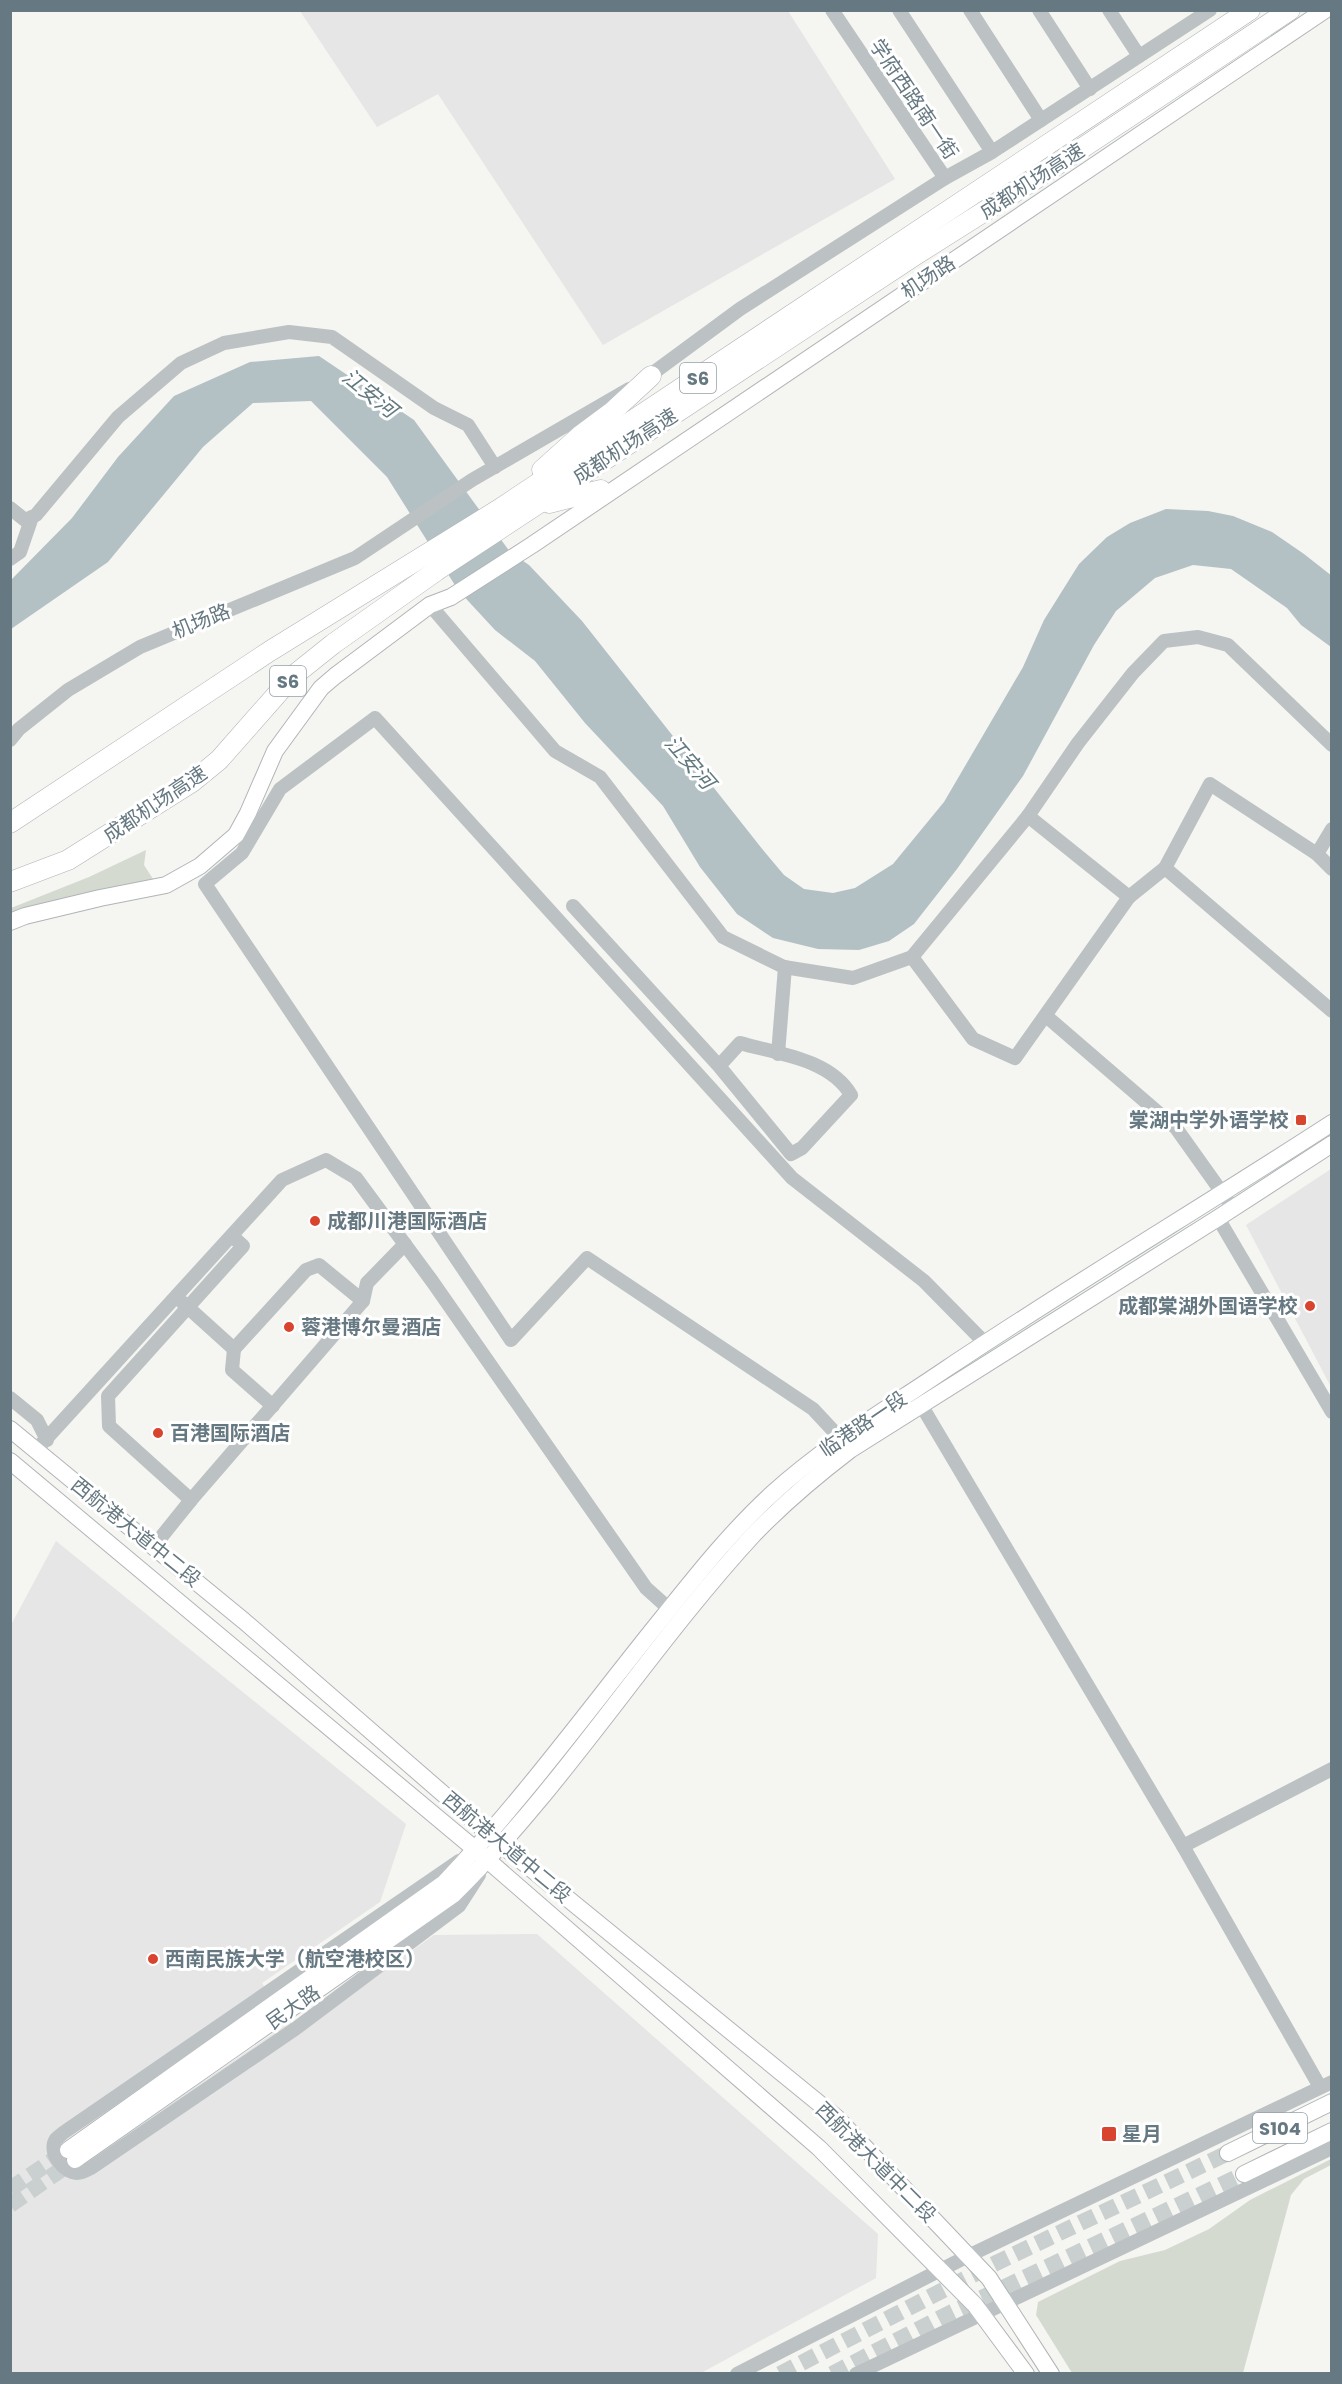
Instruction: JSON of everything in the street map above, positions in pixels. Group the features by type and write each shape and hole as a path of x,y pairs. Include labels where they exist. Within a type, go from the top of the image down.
{"highway":[{"name":"成都机场高速","path":"496,521 510,502 1250,10"},
{"name":"成都机场高速","path":"10,823 270,651 431,562 496,521 531,508 1290,10"},
{"path":"510,502 558,455 612,412 651,376"},
{"path":"531,508 601,490"},
{"name":"成都机场高速","path":"10,882 68,860 192,782 219,760 293,676 431,562"}],"main road":[{"name":"机场路","path":"10,922 25,916 100,898 166,885 200,866 236,835 275,751 321,688 430,605 451,597 532,545 1325,10"},
{"path":"565,523 601,490 675,441 706,429"},
{"path":"10,890 68,860"},
{"name":"临港路一段","path":"489,1833 676,1614 803,1486 986,1343 1332,1123"},
{"name":"临港路一段","path":"502,1845 742,1524 779,1488 840,1438 917,1399 1218,1218 1332,1144"},
{"name":"西航港大道中二段","path":"10,1429 41,1445 154,1546 502,1845 837,2118 989,2278 1051,2373"},
{"path":"10,1461 482,1855 819,2148 981,2313 1026,2373"},
{"name":"民大路","path":"482,1855 489,1833"},
{"name":"民大路","path":"72,2155 482,1855 502,1845"},
{"name":"S104","path":"1228,2153 1332,2102"},
{"name":"S104","path":"1244,2174 1332,2131"}],"street":[{"name":"学府西路南一街","path":"832,10 945,178"},
{"path":"899,10 992,152"},
{"path":"970,10 1041,120"},
{"path":"1039,10 1089,89"},
{"path":"1109,10 1140,56"},
{"path":"10,508 25,520 36,515 118,417 181,363 224,343 289,332 332,337 435,408 468,425 495,467 651,376 740,309 945,178 992,152 1210,10"},
{"name":"机场路","path":"10,740 19,729 68,690 140,646 355,558 495,467"},
{"path":"10,559 20,552 32,517"},
{"path":"430,605 555,751 600,777 723,937 785,967 853,978 912,957 1028,816 1085,735 1133,673 1164,641 1197,637 1228,645 1332,745"},
{"path":"840,1438 813,1408 587,1258 511,1340 205,884 242,853 280,789 375,718 792,1178 924,1281 986,1343"},
{"path":"912,957 974,1039 1015,1058 1129,897 1165,868 1210,784 1317,854 1332,869"},
{"path":"1028,816 1129,897"},
{"path":"1317,854 1332,829"},
{"path":"1165,868 1332,1011"},
{"path":"573,906 719,1066 791,1154 802,1148 851,1095 843,1081 812,1063 740,1043 719,1066"},
{"path":"778,1054 785,967"},
{"path":"1046,1016 1176,1128 1233,1208"},
{"path":"41,1445 282,1180 326,1160 356,1179 405,1244 646,1588 676,1614"},
{"path":"1218,1218 1332,1412"},
{"path":"191,1500 109,1426 108,1396 243,1246 232,1236"},
{"path":"154,1546 363,1301 367,1283 405,1244"},
{"path":"273,1406 232,1370 234,1349 306,1270 319,1265 363,1301"},
{"path":"176,1296 234,1349"},
{"path":"10,1398 37,1420 41,1445"},
{"path":"737,2373 968,2256 1326,2084 917,1399"},
{"path":"1183,1846 1332,1769"},
{"path":"482,1855 459,1906 285,2035 91,2168 75,2173 69,2171 58,2160 54,2146 63,2133 482,1855"},
{"path":"856,2373 1332,2148"}],"shaded area":[{"path":"300,11 788,11 895,179 603,345 438,94 377,127"},
{"path":"146,850 144,865 155,882 11,917 11,908 89,877"},
{"name":"成都棠湖外国语学校","path":"1331,1169 1331,1387 1246,1225"},
{"name":"西南民族大学（航空港校区）","path":"56,1541 406,1824 380,1902 262,1983 275,2002 62,2141 79,2166 290,2022 298,2032 434,1935 537,1934 878,2234 876,2278 701,2373 11,2374 11,1625"},
{"path":"1331,2159 1331,2165 1304,2179 1291,2195 1243,2373 1072,2373 1036,2315 1038,2302 1120,2261 1165,2250 1209,2229 1250,2200"}],"water":[{"name":"江安河","path":"319,356 414,420 510,552 529,565 582,621 763,850 784,875 804,889 833,893 855,888 893,864 944,802 1023,667 1044,620 1079,564 1107,537 1130,523 1166,509 1208,511 1233,516 1272,532 1332,576 1331,647 1301,625 1287,608 1231,569 1193,565 1155,578 1116,611 1094,645 1023,776 957,869 914,924 889,941 859,950 818,949 773,938 737,914 700,867 663,806 585,723 535,661 495,630 458,590 387,477 311,401 253,403 203,447 108,562 11,629 11,580 72,518 118,457 174,396 250,362"}],"tunnel":[{"path":"10,2189 68,2150"},
{"path":"780,2374 996,2263 1228,2153"},
{"path":"10,2205 75,2160"},
{"path":"832,2374 952,2312 1244,2174"}],"place":[{"name":"棠湖中学外语学校","path":"1301,1120"},
{"name":"成都川港国际酒店","path":"315,1221"},
{"name":"成都棠湖外国语学校","path":"1310,1306"},
{"name":"蓉港博尔曼酒店","path":"289,1327"},
{"name":"百港国际酒店","path":"158,1433"},
{"name":"西南民族大学（航空港校区）","path":"153,1959"},
{"name":"星月","path":"1109,2134"}]}
